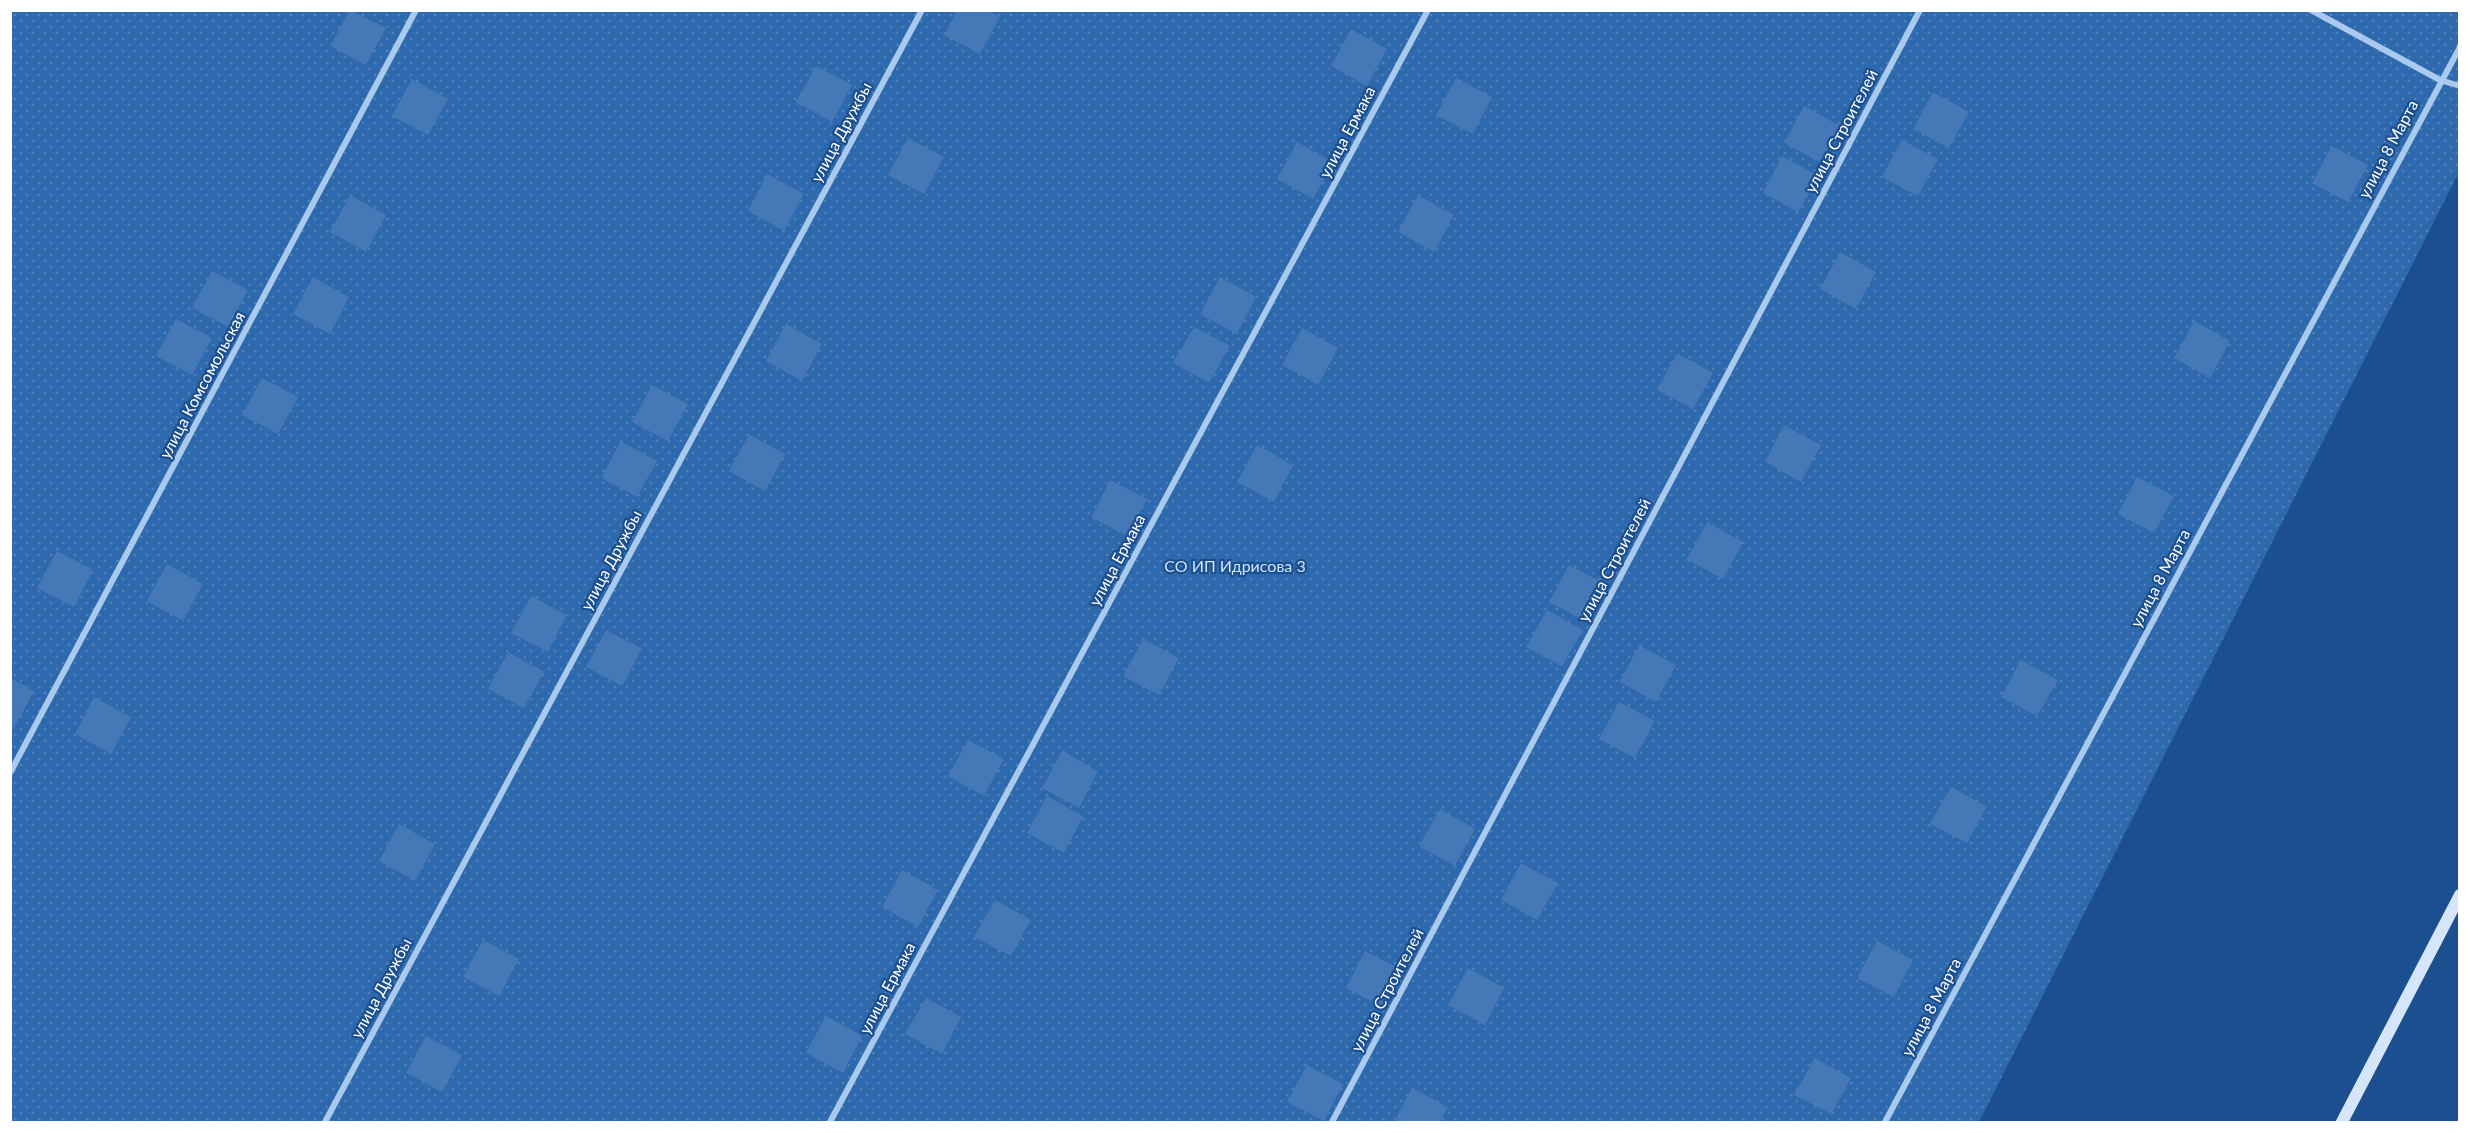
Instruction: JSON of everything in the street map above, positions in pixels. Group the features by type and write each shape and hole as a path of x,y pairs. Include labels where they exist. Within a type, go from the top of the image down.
{"street":[{"name":"улица Комсомольская","path":"10,773 416,10"},
{"name":"улица Дружбы","path":"325,1122 922,10"},
{"name":"улица Ермака","path":"830,1122 1428,10"},
{"name":"улица Строителей","path":"1332,1122 1920,10"},
{"path":"2311,10 2440,80 2460,86"},
{"name":"улица 8 Марта","path":"1885,1122 2440,80 2460,47"},
{"path":"2342,1122 2460,895"}],"green space":[{"name":"СО ИП Идрисова 3","path":"10,11 2459,11 2459,172 1979,1122 11,1122"}],"building":[{"path":"350,10 386,28 366,65 330,46"},
{"path":"957,10 987,10 1000,17 980,54 944,35"},
{"path":"1351,29 1387,49 1367,86 1331,66"},
{"path":"816,66 852,85 832,122 796,102"},
{"path":"1456,78 1492,97 1473,134 1436,115"},
{"path":"412,79 448,99 428,135 392,116"},
{"path":"1933,92 1969,112 1949,148 1913,129"},
{"path":"1804,106 1840,126 1820,162 1784,143"},
{"path":"908,138 944,157 924,194 888,175"},
{"path":"1902,140 1938,159 1918,196 1882,177"},
{"path":"1297,142 1333,162 1313,199 1277,179"},
{"path":"2332,146 2368,165 2348,202 2312,183"},
{"path":"1782,156 1819,176 1798,212 1763,193"},
{"path":"767,174 804,194 784,231 748,211"},
{"path":"350,195 386,215 366,252 330,232"},
{"path":"1418,195 1454,215 1434,252 1398,232"},
{"path":"1840,252 1876,272 1856,309 1820,289"},
{"path":"212,271 248,290 228,327 192,308"},
{"path":"313,277 349,297 330,334 293,314"},
{"path":"1220,277 1256,297 1237,334 1200,314"},
{"path":"176,319 212,338 192,375 156,356"},
{"path":"2194,321 2230,341 2210,378 2174,358"},
{"path":"786,324 822,344 802,381 766,361"},
{"path":"1194,327 1230,346 1209,383 1173,363"},
{"path":"1302,328 1338,348 1318,385 1282,365"},
{"path":"1677,353 1713,373 1693,409 1657,390"},
{"path":"262,378 298,397 278,434 242,415"},
{"path":"652,385 688,404 668,441 632,422"},
{"path":"1784,425 1821,445 1801,482 1765,462"},
{"path":"749,434 785,454 765,491 729,471"},
{"path":"621,441 657,461 637,497 601,478"},
{"path":"1257,445 1293,465 1274,502 1237,482"},
{"path":"2137,477 2174,496 2154,533 2118,514"},
{"path":"1110,480 1147,499 1127,536 1091,517"},
{"path":"1707,522 1743,542 1723,579 1687,559"},
{"path":"57,551 93,570 74,607 37,588"},
{"path":"167,564 203,584 183,621 147,601"},
{"path":"1569,565 1605,584 1585,621 1549,602"},
{"path":"531,596 567,615 548,652 511,633"},
{"path":"1547,610 1583,630 1562,666 1526,647"},
{"path":"606,630 642,649 622,686 586,667"},
{"path":"1143,639 1179,658 1159,695 1123,676"},
{"path":"1639,645 1676,665 1656,702 1620,682"},
{"path":"508,652 544,672 524,708 488,689"},
{"path":"2021,660 2058,680 2037,716 2001,697"},
{"path":"10,678 34,691 14,728 10,726"},
{"path":"94,697 131,717 111,754 75,734"},
{"path":"1619,702 1655,721 1635,758 1599,739"},
{"path":"968,740 1004,759 984,796 948,776"},
{"path":"1062,751 1098,771 1079,808 1042,788"},
{"path":"1951,787 1987,807 1967,843 1930,824"},
{"path":"1047,796 1083,816 1064,853 1027,833"},
{"path":"1440,809 1475,829 1455,866 1419,846"},
{"path":"399,824 435,844 415,881 379,861"},
{"path":"1521,863 1558,883 1537,920 1501,900"},
{"path":"902,870 938,890 918,927 882,907"},
{"path":"995,900 1031,920 1011,956 974,937"},
{"path":"483,940 519,959 499,996 463,977"},
{"path":"1877,941 1913,960 1894,997 1857,978"},
{"path":"1365,951 1402,970 1382,1007 1346,988"},
{"path":"1468,968 1504,988 1485,1025 1448,1005"},
{"path":"926,998 961,1017 942,1054 905,1034"},
{"path":"826,1016 862,1036 843,1073 806,1053"},
{"path":"426,1036 462,1055 442,1092 406,1073"},
{"path":"1815,1058 1851,1078 1831,1114 1794,1095"},
{"path":"1307,1065 1343,1084 1324,1121 1287,1102"},
{"path":"1412,1088 1448,1107 1440,1122 1394,1122"}]}
